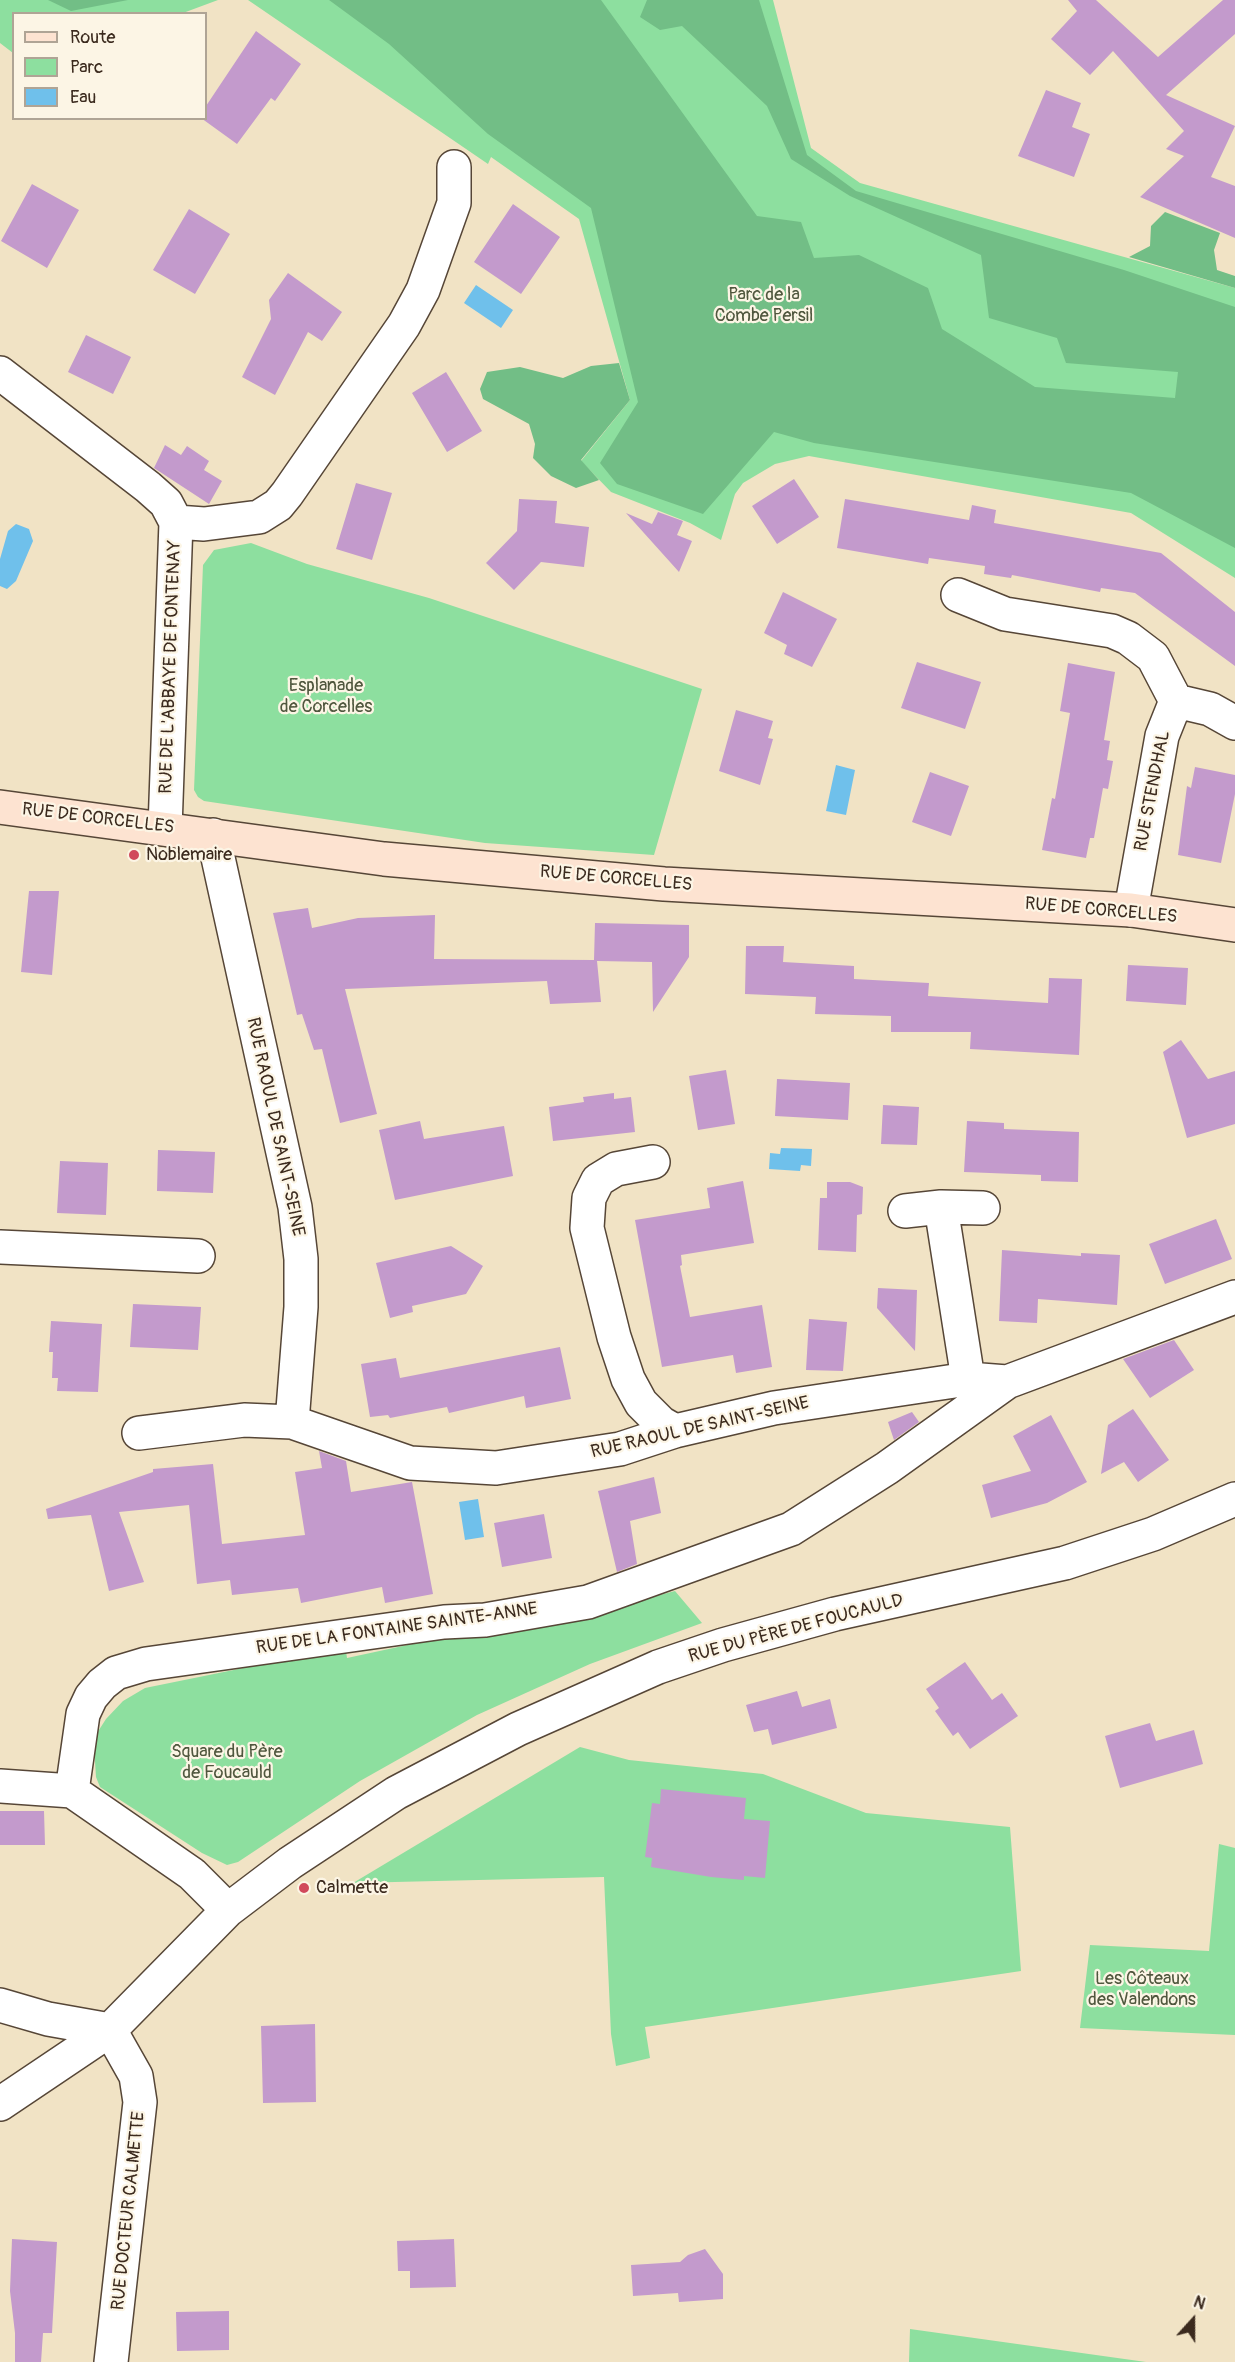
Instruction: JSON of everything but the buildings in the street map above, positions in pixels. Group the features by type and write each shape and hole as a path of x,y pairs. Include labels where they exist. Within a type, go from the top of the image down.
{"main road":[{"name":"RUE DE CORCELLES","path":"0,807 384,859 664,884 1131,910 1235,925"}],"street":[{"path":"176,522 204,524 259,517 278,505 287,494 404,325 423,290 454,203 454,168"},
{"name":"RUE DE L'ABBAYE DE FONTENAY","path":"0,374 148,487 166,503 176,522 165,828"},
{"path":"958,595 1005,614 1112,632 1128,638 1153,657 1176,701 1210,709 1235,723"},
{"name":"RUE STENDHAL","path":"1131,910 1162,736 1176,701"},
{"name":"RUE RAOUL DE SAINT-SEINE","path":"213,835 295,1207 301,1259 301,1307 292,1422"},
{"path":"652,1162 616,1169 598,1180 589,1198 587,1228 625,1372 641,1404 661,1423 675,1431"},
{"path":"941,1207 968,1378"},
{"path":"905,1211 941,1207 983,1208"},
{"path":"0,1247 198,1256"},
{"name":"RUE DE LA FONTAINE SAINTE-ANNE","path":"72,1791 84,1714 91,1698 102,1684 116,1673 146,1664 444,1622 485,1620 588,1602 791,1529 886,1468 1007,1382 1235,1297"},
{"name":"RUE RAOUL DE SAINT-SEINE","path":"139,1433 244,1420 292,1422 410,1463 496,1468 620,1449 675,1431 774,1408 968,1378 1007,1382"},
{"name":"RUE DU PÈRE DE FOUCAULD","path":"228,1910 290,1863 396,1793 518,1728 658,1667 723,1645 835,1614 1065,1563 1153,1534 1235,1499"},
{"path":"0,1786 72,1791 192,1874 228,1910 110,2030 0,2104"},
{"path":"0,2005 48,2019 110,2030"},
{"name":"RUE DOCTEUR CALMETTE","path":"110,2030 136,2076 140,2102 111,2362"}],"green space":[{"path":"0,0 218,0 186,12 12,12 12,52 0,43"},
{"path":"48,0 128,0 71,11"},
{"name":"Parc de la Combe Persil","path":"248,0 773,0 811,148 860,183 1235,288 1235,578 1131,513 809,456 775,464 743,483 735,494 721,540 690,523 611,492 581,461 630,400 579,219 491,157 488,164"},
{"name":"Parc de la Combe Persil","path":"329,0 601,0 757,216 801,222 814,258 859,255 928,288 942,329 1035,387 1175,398 1178,372 1066,363 1057,338 989,318 981,255 850,196 791,159 767,106 682,26 660,30 640,17 647,0 759,0 807,155 856,191 1124,270 1235,307 1235,548 1131,493 814,443 774,432 703,514 617,484 600,463 638,402 591,208 488,134 389,44"},
{"path":"1165,212 1220,233 1214,250 1217,270 1235,276 1235,288 1129,257 1150,246 1151,226"},
{"path":"619,363 630,400 581,460 599,480 576,488 551,476 533,458 535,444 529,424 483,399 480,389 487,372 520,367 563,378 591,366"},
{"name":"Esplanade de Corcelles","path":"251,543 307,564 429,598 702,689 654,855 485,843 204,801 198,797 194,790 203,565 214,550"},
{"name":"Square du Père de Foucauld","path":"675,1591 702,1623 590,1664 477,1715 360,1781 238,1862 227,1865 202,1853 100,1787 96,1777 94,1746 97,1733 106,1719 123,1701 145,1688 332,1650 346,1651 347,1658 440,1638 515,1633"},
{"path":"580,1747 629,1760 763,1774 866,1813 1010,1827 1021,1971 645,2027 650,2058 616,2066 611,2034 604,1877 353,1883"},
{"name":"Les Côteaux des Valendons","path":"1219,1844 1235,1848 1235,2035 1080,2028 1090,1945 1209,1951"},
{"path":"910,2329 1146,2362 909,2362"}],"water":[{"path":"476,285 513,310 501,328 464,303"},
{"path":"16,524 29,529 33,541 16,581 7,589 0,586 0,559 8,531"},
{"path":"836,765 855,770 846,815 826,811"},
{"path":"781,1148 812,1149 811,1166 801,1165 800,1171 769,1169 770,1153 780,1154"},
{"path":"478,1499 484,1537 465,1540 459,1502"}],"place":[{"name":"Noblemaire","path":"134,855"},
{"name":"Calmette","path":"304,1888"}]}
